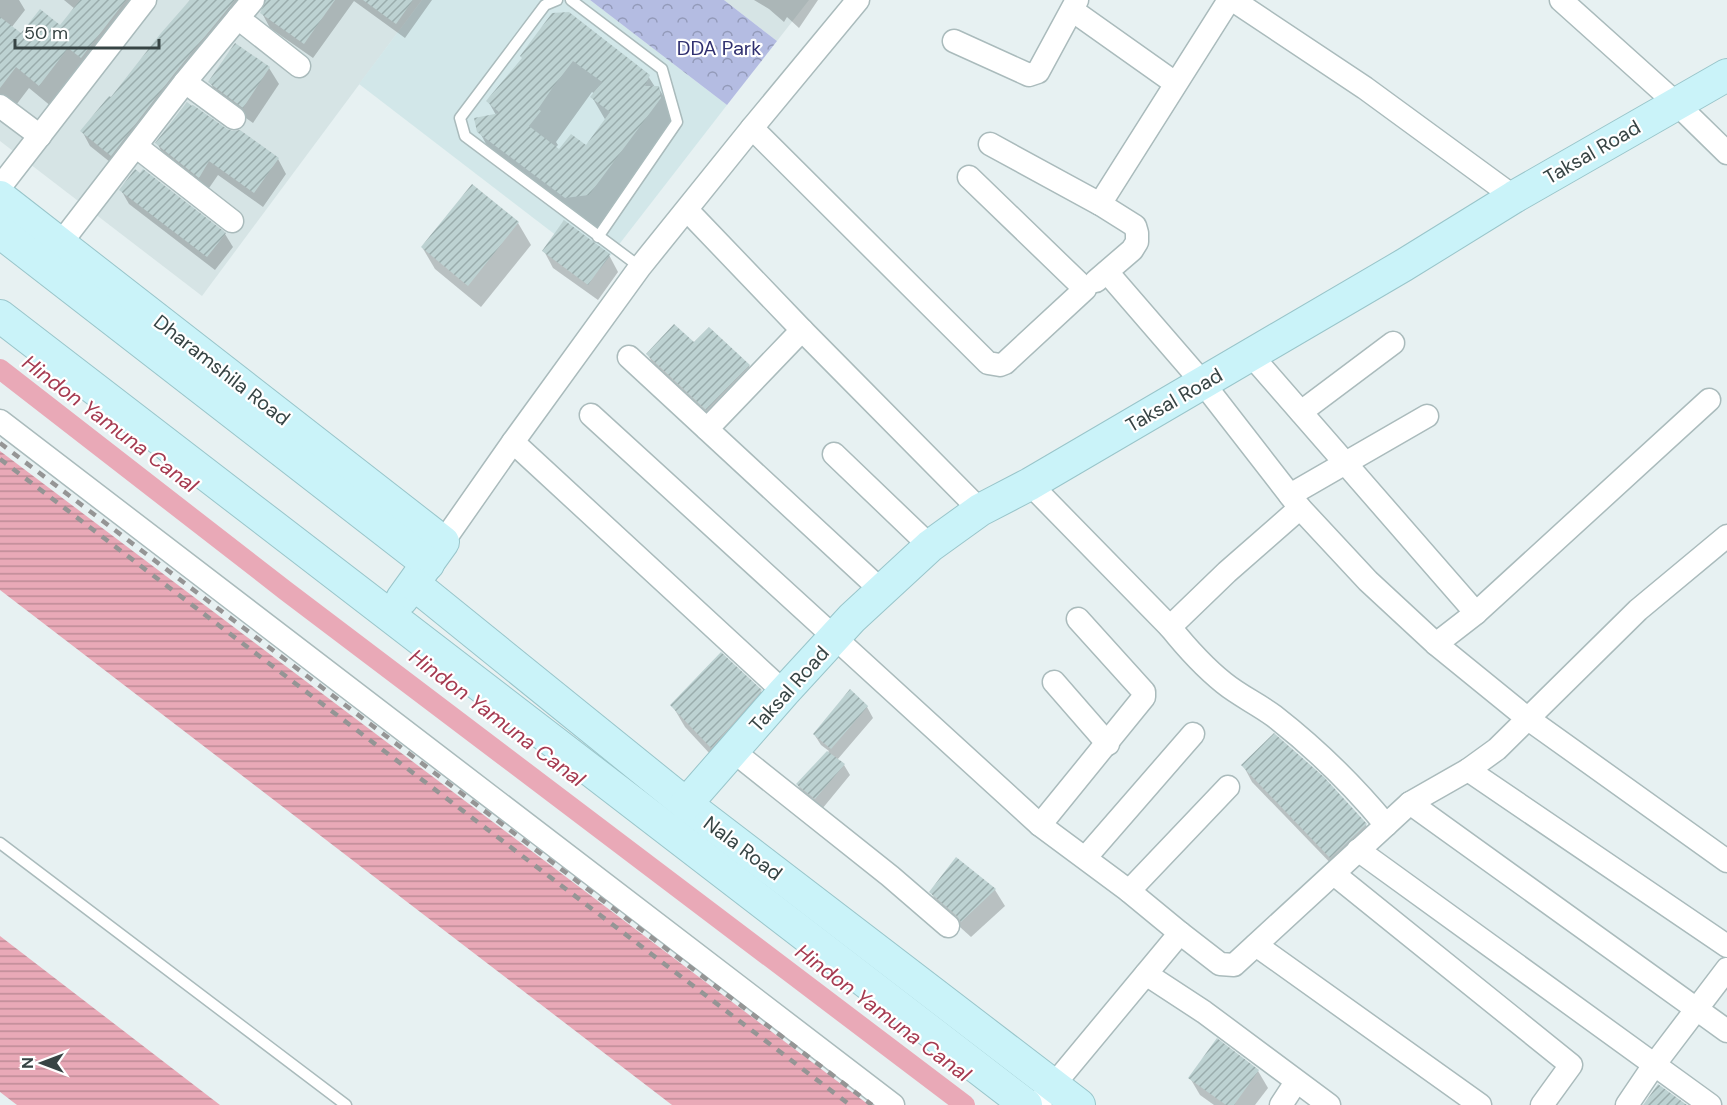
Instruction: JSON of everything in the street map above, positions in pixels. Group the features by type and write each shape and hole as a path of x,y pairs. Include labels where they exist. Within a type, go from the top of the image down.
{"street":[{"path":"0,187 145,0"},
{"path":"60,244 185,82 253,0"},
{"path":"391,615 640,267 858,0"},
{"path":"1100,204 1175,83 1231,0 1365,88 1514,197"},
{"path":"1561,0 1678,105 1727,153"},
{"path":"954,40 1029,75 1034,75 1038,72 1074,5 1175,83"},
{"path":"238,18 299,66"},
{"name":"Taksal Road","path":"686,804 852,618 930,546 980,510 1030,484 1514,197 1727,75"},
{"path":"185,82 234,118"},
{"path":"0,106 40,136"},
{"path":"752,128 988,363 1000,365 1132,250 1137,242 1137,233 1135,226 1100,204 990,144"},
{"path":"137,147 232,221"},
{"path":"969,177 1085,289"},
{"name":"Dharamshila Road","path":"0,197 60,244 428,563"},
{"path":"687,210 980,510"},
{"name":"Dharamshila Road","path":"0,232 428,563"},
{"path":"1107,272 1203,383 1295,501 1368,581 1436,644 1527,718 1727,861"},
{"name":"Nala Road","path":"0,316 1026,1105"},
{"path":"706,429 802,330"},
{"path":"1301,412 1393,343"},
{"path":"1251,355 1476,612"},
{"path":"628,357 882,591"},
{"path":"1436,644 1476,612 1709,400"},
{"path":"591,415 1040,825 1086,857 1180,933 1225,966 1234,965 1410,803 1468,770 1497,749 1638,610 1727,536"},
{"path":"1170,627 1295,501 1344,462 1427,416"},
{"path":"0,422 893,1105"},
{"path":"513,442 784,692"},
{"path":"834,454 930,546"},
{"path":"1030,484 1170,627 1191,652 1225,684 1272,715 1308,744 1368,802 1386,825"},
{"name":"Nala Road","path":"428,563 686,804 980,1029 1045,1095 1079,1105"},
{"path":"1040,825 1143,701 1144,692 1078,619"},
{"path":"1054,682 1107,744"},
{"path":"1086,857 1193,735"},
{"path":"733,751 890,876 948,926"},
{"path":"1468,770 1727,946"},
{"path":"1129,891 1228,787"},
{"path":"1410,803 1727,1031"},
{"path":"1358,850 1710,1105"},
{"path":"1334,874 1571,1065 1542,1105"},
{"path":"1045,1095 1180,933"},
{"path":"1256,945 1480,1105"},
{"path":"1627,1105 1654,1065 1727,969"},
{"path":"1146,974 1204,1012 1329,1105"},
{"path":"959,1053 980,1029"},
{"path":"1281,1105 1296,1082"}],"lane":[{"path":"557,0 545,5 460,118 465,136 640,267"},
{"path":"571,0 662,69 677,122 598,237"},
{"path":"0,843 346,1105"}],"shaded area":[{"path":"0,0 422,0 202,296 0,141"},
{"path":"422,0 590,0 727,105 600,269 359,84"},
{"path":"724,0 809,0 777,41"},
{"path":"0,451 869,1105 672,1105 0,590"},
{"path":"0,936 220,1105 17,1105 0,1092"}],"green space":[{"name":"DDA Park","path":"590,0 724,0 777,41 727,105"}],"building":[{"path":"80,0 126,0 81,58 68,48 39,86 16,67 0,88 0,17 21,33 40,9 60,25"},
{"path":"190,0 235,0 111,156 80,131 109,96 111,97"},
{"path":"266,0 335,0 304,44 260,13"},
{"path":"363,0 413,0 396,24"},
{"path":"569,12 650,75 645,86 659,86 661,98 589,195 565,198 477,132 474,118 500,113 486,101 522,58 520,56 552,13","holes":["573,61 602,82 590,97 610,112 586,145 571,134 559,149 529,126 541,111 538,109"]},
{"path":"235,43 270,67 243,108 208,82"},
{"path":"187,102 227,129 240,130 279,158 254,193 209,161 199,178 155,143"},
{"path":"135,169 140,173 143,169 226,233 207,257 119,190"},
{"path":"472,184 519,222 468,286 421,247"},
{"path":"564,220 610,254 588,285 542,251"},
{"path":"674,324 694,342 709,327 750,365 706,410 646,354"},
{"path":"721,652 762,690 711,748 670,705"},
{"path":"850,689 868,706 831,749 813,734"},
{"path":"1274,733 1324,777 1367,824 1330,858 1241,765"},
{"path":"827,751 845,764 815,799 796,784"},
{"path":"956,857 996,889 961,922 929,892"},
{"path":"1217,1038 1259,1070 1234,1105 1226,1105 1188,1078"},
{"path":"1658,1084 1687,1105 1643,1105"}],"waterway":[{"name":"Hindon Yamuna Canal","path":"0,369 286,591 965,1105"}],"railway":[{"path":"0,443 872,1105"},
{"path":"0,459 850,1105"}]}
